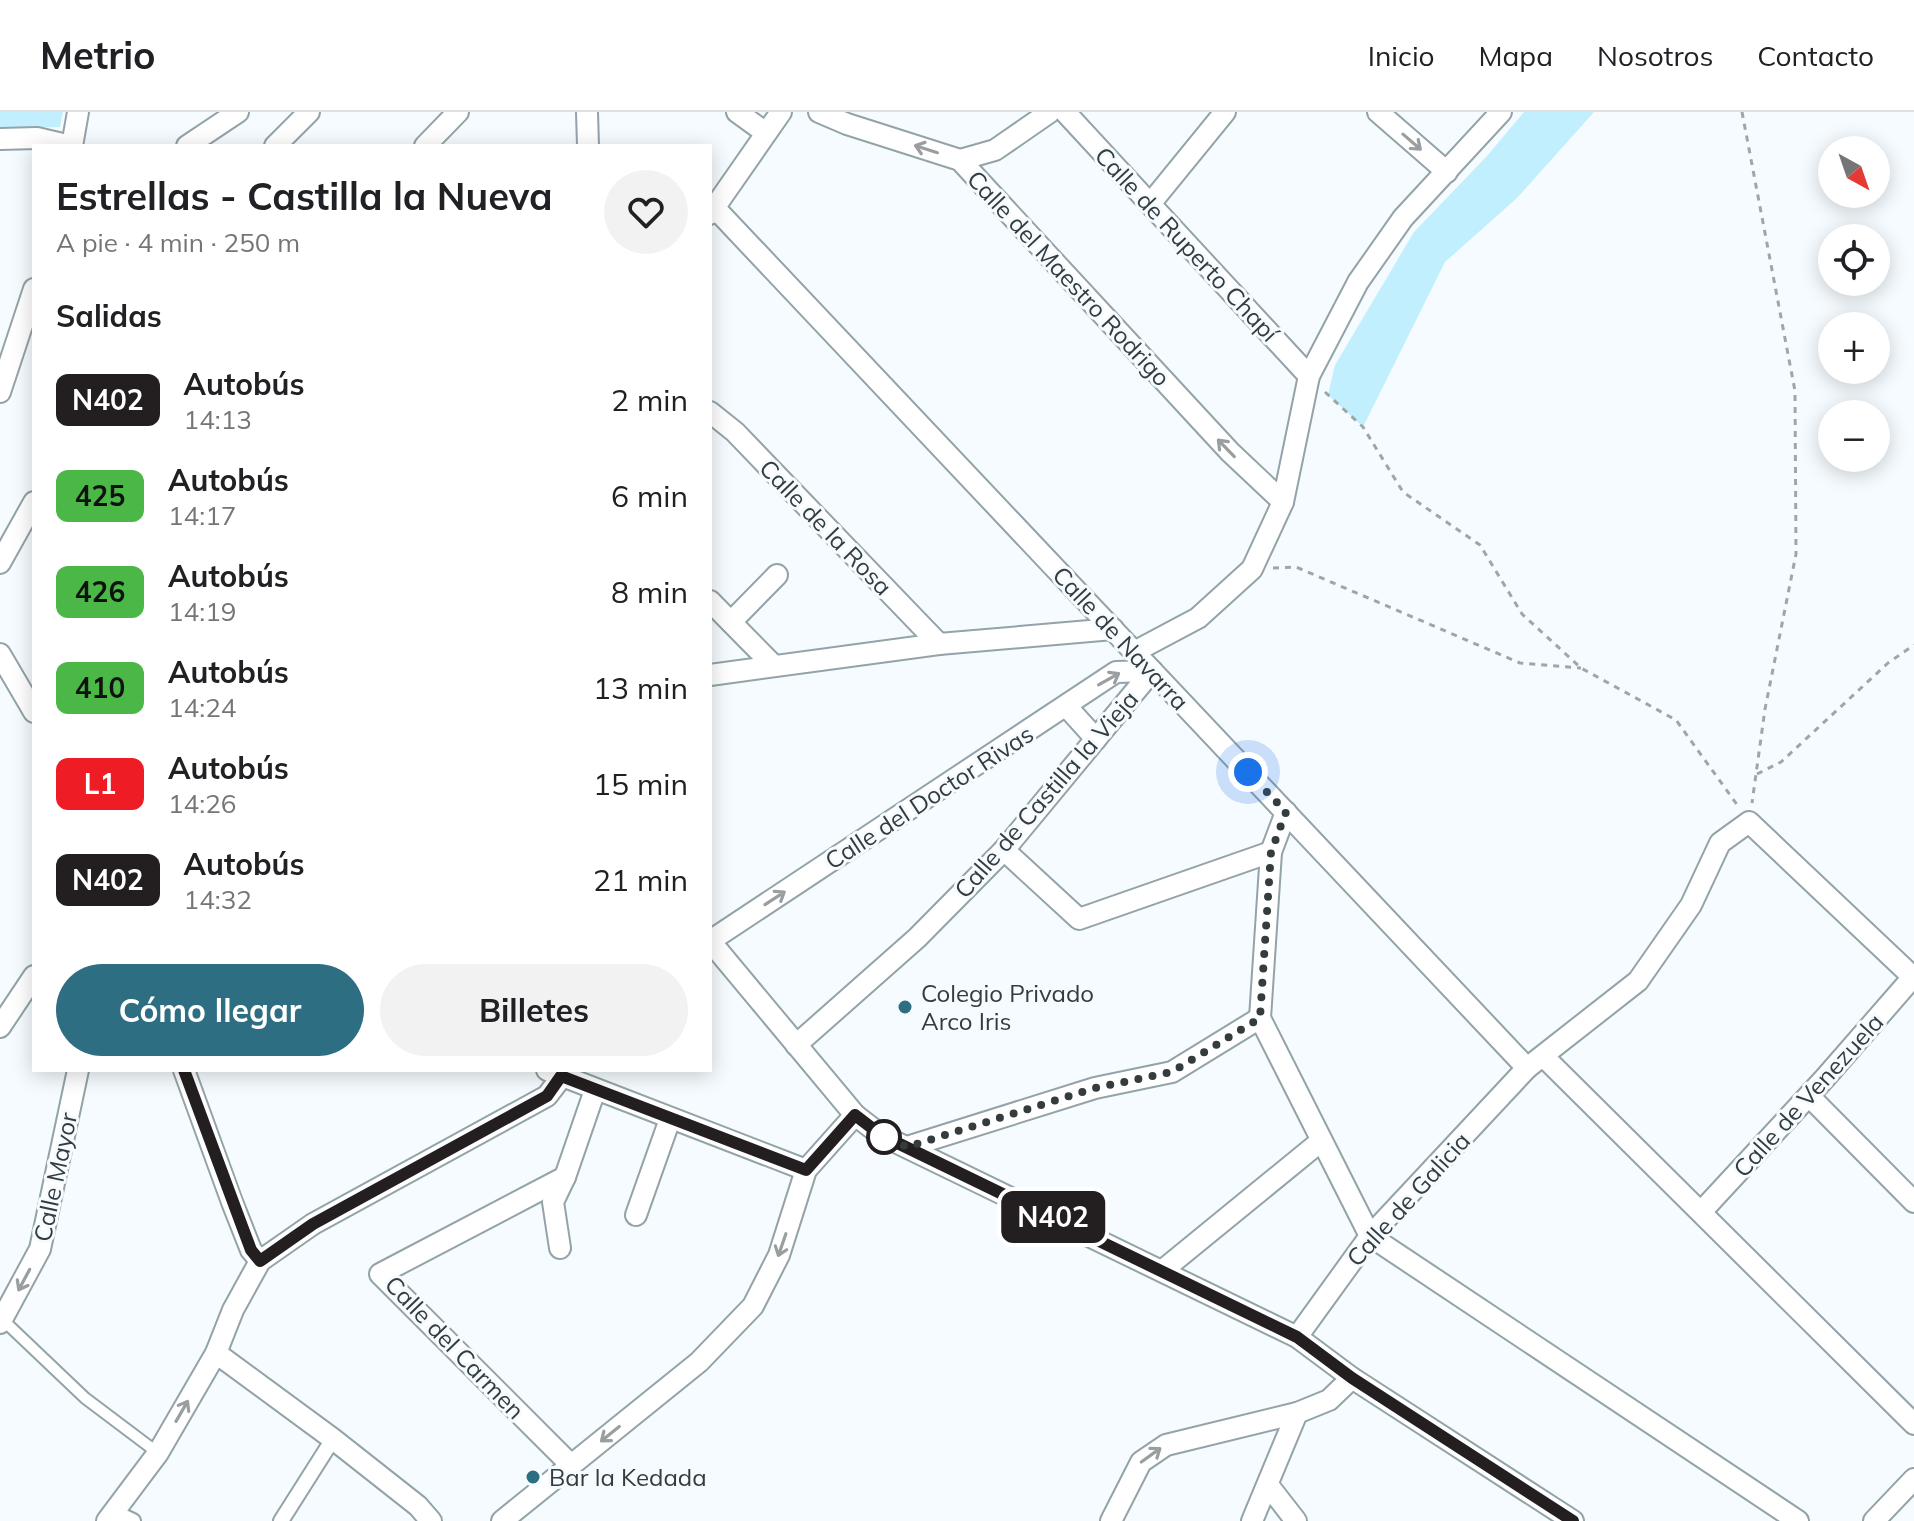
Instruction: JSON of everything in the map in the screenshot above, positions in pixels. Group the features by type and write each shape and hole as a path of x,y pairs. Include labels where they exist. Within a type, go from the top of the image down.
{"street":[{"path":"72,144 78,112"},
{"path":"277,144 309,112"},
{"path":"427,144 458,112"},
{"path":"587,112 588,144"},
{"path":"737,112 766,133"},
{"path":"712,210 781,112"},
{"name":"Calle del Maestro Rodrigo","path":"819,112 960,160 1230,452 1283,502"},
{"path":"960,160 995,150 1050,112"},
{"name":"Calle de Ruperto Chapí","path":"1065,112 1309,376"},
{"path":"1150,204 1225,112"},
{"path":"1378,112 1447,172"},
{"path":"1134,652 1198,618 1252,569 1283,502 1309,376 1358,282 1403,218 1501,112"},
{"path":"190,144 227,116"},
{"path":"0,139 37,138 63,144"},
{"name":"Calle de Navarra","path":"712,210 1286,812 1535,1062 1701,1212 1914,1424"},
{"path":"0,392 32,295"},
{"name":"Calle de la Rosa","path":"712,414 735,432 939,644"},
{"path":"0,563 32,506"},
{"path":"731,622 777,575"},
{"path":"712,603 773,665"},
{"path":"712,675 939,644 1113,629"},
{"path":"0,654 32,709"},
{"name":"Calle del Doctor Rivas","path":"712,940 1116,672 1152,671"},
{"name":"Calle de Castilla la Vieja","path":"796,1045 917,938 1004,850 1152,671"},
{"path":"1067,707 1096,739"},
{"path":"1286,812 1271,852 1260,1018 1370,1236 1798,1521"},
{"path":"1749,822 1914,977"},
{"name":"Calle de Galicia","path":"1297,1337 1370,1236 1535,1062 1638,981 1691,905 1720,843 1749,822"},
{"path":"1004,850 1079,919 1271,852"},
{"path":"712,943 855,1115 881,1135 1297,1337 1352,1378 1573,1521"},
{"name":"Calle de Venezuela","path":"1701,1212 1914,977"},
{"path":"0,1027 32,979"},
{"path":"907,1147 1095,1088 1172,1072 1260,1018"},
{"name":"Calle Mayor","path":"1,1321 40,1249 78,1072"},
{"path":"185,1072 246,1238 260,1261"},
{"path":"118,1518 216,1353 233,1310 260,1261 313,1224 547,1096 558,1072 595,1090 806,1170"},
{"path":"560,1248 553,1202 565,1177 595,1090"},
{"path":"1809,1096 1914,1202"},
{"path":"502,1521 699,1362 753,1306 779,1255 806,1170 855,1115"},
{"path":"636,1215 670,1119"},
{"path":"1163,1270 1321,1141"},
{"name":"Calle del Carmen","path":"565,1177 380,1274 571,1465"},
{"path":"216,1353 333,1439 418,1506 431,1521"},
{"path":"1111,1521 1141,1462 1166,1445 1297,1413 1329,1400 1352,1378"},
{"path":"1252,1521 1297,1413"},
{"path":"281,1521 333,1439"},
{"path":"1874,1521 1914,1479"},
{"path":"1268,1485 1296,1521"}],"lane":[{"path":"1,1321 85,1398 158,1453"}],"path":[{"path":"1742,112 1795,391 1796,554 1765,709 1749,822"},
{"path":"1309,376 1363,427 1403,492 1480,545 1522,614 1581,668 1676,720 1749,822"},
{"path":"1252,569 1296,567 1520,663 1581,668"},
{"path":"1756,774 1781,762 1888,663 1914,645"}],"shaded area":[{"path":"0,112 63,112 60,127 0,128"},
{"path":"1524,112 1594,112 1517,198 1445,262 1363,427 1328,395 1335,365 1414,232 1487,156"}],"bus line":[{"name":"N402","path":"185,1072 251,1250 260,1261 313,1224 547,1096 561,1076 806,1170 855,1115 881,1135 1297,1337 1352,1378 1573,1521"}],"place":[{"name":"Colegio Privado Arco Iris","path":"905,1007"},
{"name":"Bar la Kedada","path":"533,1477"}],"route":[{"path":"884,1137 881,1135 907,1147 1095,1088 1172,1072 1260,1018 1271,852 1286,812 1248,772"}]}
